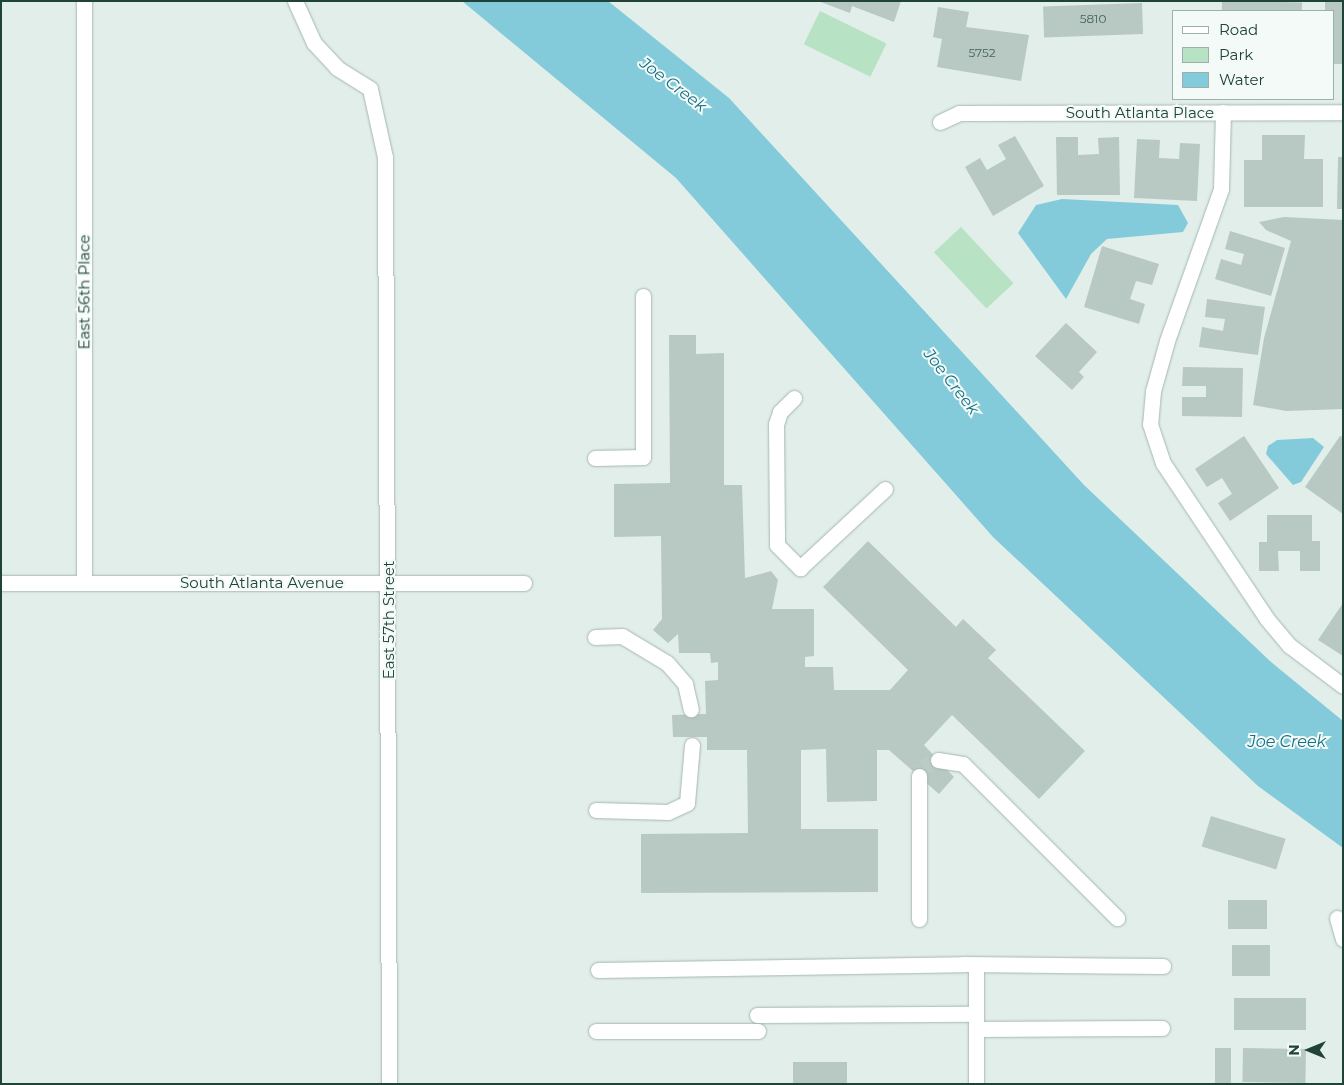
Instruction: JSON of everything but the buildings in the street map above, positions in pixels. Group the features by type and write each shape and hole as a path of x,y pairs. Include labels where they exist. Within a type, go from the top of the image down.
{"street":[{"name":"East 56th Place","path":"84,1 84,583"},
{"name":"East 57th Street","path":"295,1 314,43 337,68 370,89 385,157 389,583 389,1084"},
{"path":"1223,112 1221,189 1167,341 1153,391 1150,424 1163,463 1267,619 1290,646 1343,686"},
{"name":"South Atlanta Place","path":"940,122 959,113 1343,112"},
{"path":"595,458 643,457 644,296"},
{"path":"794,398 780,412 776,424 777,545 800,568 885,489"},
{"name":"South Atlanta Avenue","path":"1,583 524,583"},
{"path":"595,637 622,636 659,657 685,684 691,709"},
{"path":"596,810 668,812 688,803 692,745"},
{"path":"938,760 963,764 1117,918"},
{"path":"919,776 919,919"},
{"path":"1337,918 1343,940"},
{"path":"598,970 976,965 1163,966"},
{"path":"976,965 976,1084"},
{"path":"757,1015 1162,1028"},
{"path":"596,1031 758,1030"}],"green space":[{"path":"820,11 887,43 870,77 804,44"},
{"path":"961,227 1014,283 986,309 934,252"}],"water":[{"name":"Joe Creek","path":"462,1 608,1 729,98 1084,485 1271,662 1343,721 1343,848 1258,786 993,537 676,178"},
{"path":"1062,199 1178,205 1188,223 1183,232 1107,239 1091,254 1066,299 1018,233 1036,205"},
{"path":"1313,438 1324,447 1301,482 1293,485 1266,454 1268,446 1277,440"}],"tunnel":[{"path":"919,776 923,767 938,760"}]}
